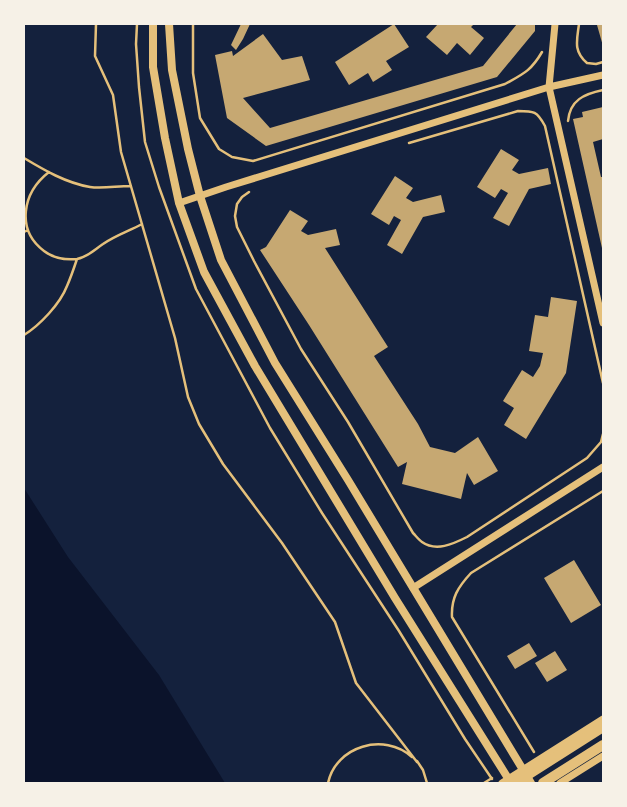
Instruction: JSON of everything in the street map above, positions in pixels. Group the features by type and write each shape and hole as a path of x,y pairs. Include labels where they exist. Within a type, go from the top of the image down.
{"main road":[{"path":"152,24 154,66 165,138 179,203 204,272 255,366 395,598 511,783"},
{"path":"169,24 172,70 188,149 200,196 221,260 275,363 348,480 512,753 532,783"},
{"path":"515,783 603,727"},
{"path":"543,783 603,745"}],"street":[{"path":"555,24 549,87 603,323"},
{"path":"179,203 226,187 549,87 603,75"},
{"path":"413,588 603,467"},
{"path":"502,783 603,719"},
{"path":"560,783 603,756"}],"path":[{"path":"96,24 95,56 113,95 121,152 175,338 188,397 199,424 223,464 282,543 335,622 356,683 423,770 428,783"},
{"path":"193,24 193,73 200,118 219,149 232,157 253,160 505,84 525,73 534,65 542,51"},
{"path":"578,24 576,48 580,58 587,63 596,64 603,62"},
{"path":"570,128 568,121 569,113 573,104 582,96 603,90"},
{"path":"404,144 518,111 532,111 539,116 544,126 603,383"},
{"path":"24,158 60,178 90,187 130,186"},
{"path":"49,172 32,191 28,200 26,220 32,239 47,254 67,259 77,259 86,256 103,244 142,224"},
{"path":"254,189 242,197 237,204 235,216 237,227 301,348 348,422 413,533 422,542 435,546 450,545 466,537 587,458 601,442 603,434"},
{"path":"24,232 28,230"},
{"path":"24,335 30,332 50,312 67,287 77,259"},
{"path":"537,756 452,617 454,596 460,585 471,574 603,491"},
{"path":"328,783 340,760 358,748 369,744 390,745 401,749 417,762"}],"water":[{"path":"24,488 68,557 159,675 225,783 24,783"}],"building":[{"path":"241,24 250,24 236,50 231,45"},
{"path":"394,24 409,47 386,61 392,70 373,82 368,73 349,85 335,62"},
{"path":"438,24 474,24 471,27 484,38 470,55 457,43 447,55 426,37"},
{"path":"517,24 535,24 535,31 497,77 266,146 227,118 215,55 232,51 233,56 263,34 282,60 302,56 310,80 243,98 270,128 483,66"},
{"path":"603,24 603,46 597,25"},
{"path":"603,107 603,139 593,142 601,177 603,177 602,248 573,119 583,117 582,112"},
{"path":"501,149 519,160 512,170 519,174 548,168 551,184 529,189 509,226 493,218 508,193 501,189 495,198 477,187"},
{"path":"395,176 413,188 406,198 413,202 441,195 445,212 423,217 402,254 387,245 401,220 394,216 389,225 371,214"},
{"path":"290,210 308,221 301,231 308,235 336,229 340,245 325,248 388,347 374,356 418,424 430,447 455,453 478,437 498,471 474,485 467,473 461,499 402,484 407,462 398,467 260,250 266,247"},
{"path":"551,297 577,301 566,373 526,439 504,425 514,408 503,401 522,370 533,377 540,366 543,353 529,351 535,315 548,317"},
{"path":"574,560 601,605 571,623 544,578"},
{"path":"529,643 537,656 515,669 507,656"},
{"path":"555,651 567,670 547,682 535,663"}]}
